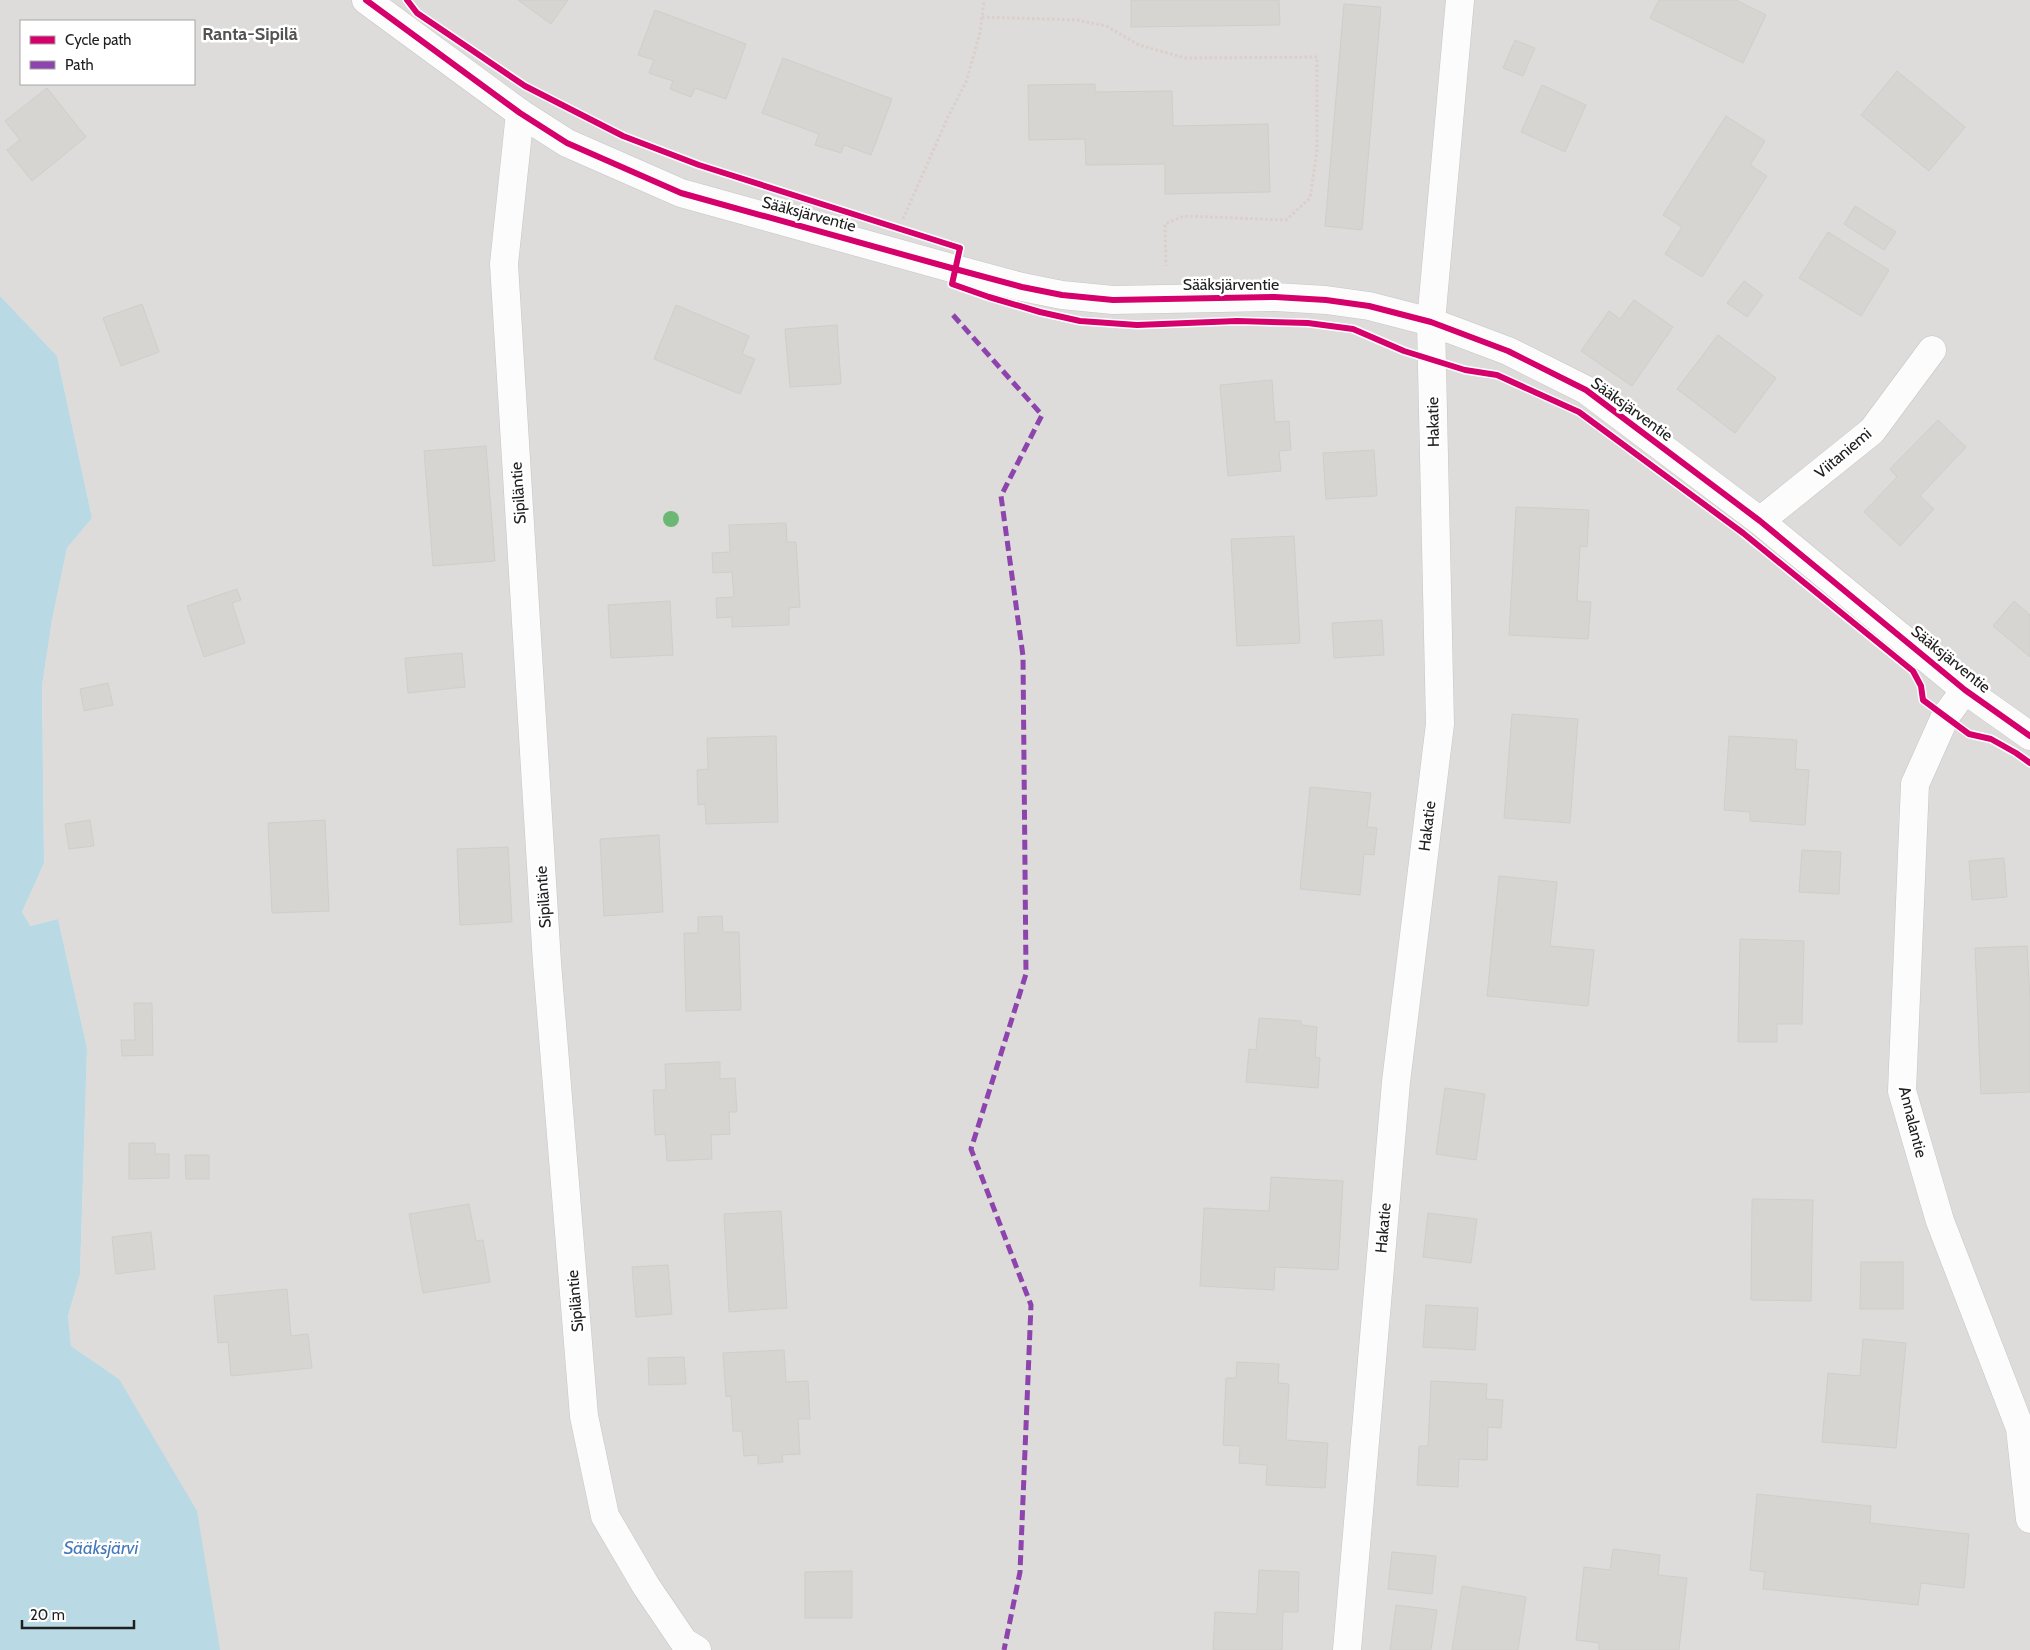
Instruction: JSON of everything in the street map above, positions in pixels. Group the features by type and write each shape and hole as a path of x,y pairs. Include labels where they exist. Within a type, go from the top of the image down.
{"street":[{"name":"Sääksjärventie","path":"366,0 520,113 567,143 681,193 1022,287 1062,295 1113,300 1167,297 1275,297 1326,300 1369,306 1431,322 1508,351 1586,390 1760,521 1965,690 2030,736"},
{"name":"Hakatie","path":"1347,1650 1396,1082 1440,724 1431,322 1460,0"},
{"name":"Sipiläntie","path":"520,113 504,264 547,963 584,1416 605,1516 646,1586 684,1642 697,1650"},
{"name":"Viitaniemi","path":"1760,521 1872,431 1932,350"},
{"name":"Annalantie","path":"1965,690 1945,717 1915,784 1902,1091 1940,1220 2020,1428 2030,1520"}],"path":[{"path":"903,220 948,117 966,82 980,33 984,0"},
{"path":"982,17 1077,20 1106,26 1139,45 1185,58 1317,57 1317,151 1310,198 1286,220 1184,216 1165,224 1167,297"}],"shaded area":[{"path":"0,0 2030,0 2030,1650 220,1650 119,1379 71,1346 68,1316 80,1274 87,1048 58,919 29,926 22,912 44,863 42,686 52,620 67,548 92,518 57,356 0,296"}],"water":[{"name":"Sääksjärvi","path":"0,296 57,356 92,518 67,548 52,620 42,686 44,863 22,912 30,926 58,919 87,1048 80,1274 68,1316 71,1346 119,1379 197,1511 220,1650 0,1650"}],"building":[{"path":"518,0 568,0 551,24"},
{"path":"1131,0 1279,0 1280,25 1131,27"},
{"path":"1659,0 1736,0 1766,15 1743,63 1650,18"},
{"path":"1344,4 1381,7 1362,230 1325,226"},
{"path":"655,10 746,44 726,99 695,88 691,97 670,89 673,81 649,73 654,60 638,55"},
{"path":"1515,40 1535,48 1523,76 1503,68"},
{"path":"783,58 892,99 871,155 844,145 841,153 815,145 819,134 762,113"},
{"path":"1897,71 1965,127 1929,171 1861,115"},
{"path":"1095,84 1095,92 1172,91 1173,126 1268,124 1270,192 1165,194 1165,164 1086,165 1085,139 1029,140 1028,85"},
{"path":"1542,85 1586,105 1565,152 1521,132"},
{"path":"47,88 86,137 32,181 7,150 20,140 5,121"},
{"path":"1726,116 1765,141 1750,165 1767,176 1702,277 1665,254 1682,227 1663,215"},
{"path":"1855,206 1896,232 1884,250 1844,224"},
{"path":"1828,232 1889,270 1861,316 1799,278"},
{"path":"1744,281 1763,295 1747,317 1727,303"},
{"path":"1634,300 1673,327 1632,386 1581,351 1609,311 1620,319"},
{"path":"142,304 159,352 121,366 103,318"},
{"path":"676,305 749,336 742,354 755,359 740,394 654,359"},
{"path":"837,325 841,384 790,387 785,329"},
{"path":"1718,335 1776,378 1735,433 1677,389"},
{"path":"1272,380 1275,422 1289,421 1291,450 1279,451 1281,471 1228,476 1220,385"},
{"path":"1938,420 1966,447 1920,496 1934,509 1900,546 1864,512 1897,477 1890,469"},
{"path":"486,446 495,561 433,566 424,451"},
{"path":"1374,450 1377,496 1326,499 1323,453"},
{"path":"1516,507 1589,510 1587,547 1580,546 1577,601 1591,602 1588,639 1509,635"},
{"path":"786,523 787,542 796,542 800,607 789,608 789,625 732,627 732,617 717,618 716,598 734,597 732,572 713,573 712,553 730,552 729,525"},
{"path":"1294,536 1300,643 1237,646 1231,539"},
{"path":"237,589 241,600 232,603 245,643 204,657 187,606"},
{"path":"670,601 673,655 611,658 608,605"},
{"path":"2014,601 2030,615 2030,657 1993,626"},
{"path":"1382,620 1384,655 1334,658 1332,623"},
{"path":"462,653 465,687 408,693 405,658"},
{"path":"108,683 113,705 84,711 80,689"},
{"path":"1512,714 1578,719 1570,823 1504,818"},
{"path":"776,736 778,822 706,824 705,804 698,805 697,770 708,769 707,738"},
{"path":"1729,736 1797,740 1795,769 1809,770 1805,825 1750,821 1750,812 1724,810"},
{"path":"1310,787 1371,793 1367,827 1377,828 1374,855 1364,854 1360,895 1300,889"},
{"path":"90,820 94,846 69,849 65,824"},
{"path":"325,820 329,911 272,913 268,823"},
{"path":"659,835 663,912 604,916 600,839"},
{"path":"508,847 512,922 460,925 457,849"},
{"path":"1802,850 1841,852 1839,894 1799,892"},
{"path":"2004,858 2007,897 1972,900 1969,861"},
{"path":"1499,876 1557,882 1550,946 1594,950 1588,1006 1487,996"},
{"path":"722,916 723,932 739,932 741,1010 686,1011 684,933 698,933 698,917"},
{"path":"1740,939 1804,941 1802,1024 1777,1024 1777,1042 1738,1042"},
{"path":"2027,946 2030,1000 2030,1092 1981,1094 1975,948"},
{"path":"134,1003 152,1003 153,1055 122,1056 121,1040 135,1040"},
{"path":"1259,1018 1301,1021 1301,1025 1317,1027 1315,1057 1320,1058 1318,1088 1246,1082 1249,1049 1256,1050"},
{"path":"720,1062 720,1079 735,1078 737,1112 729,1112 730,1134 711,1135 712,1159 667,1161 665,1134 655,1135 653,1090 666,1090 665,1064"},
{"path":"1445,1088 1485,1094 1476,1160 1436,1154"},
{"path":"129,1143 155,1143 155,1154 169,1154 169,1178 129,1179"},
{"path":"185,1155 209,1155 209,1179 186,1179"},
{"path":"1271,1177 1343,1181 1338,1270 1275,1267 1274,1290 1200,1286 1204,1208 1269,1211"},
{"path":"1752,1199 1813,1200 1811,1301 1751,1300"},
{"path":"469,1204 476,1241 483,1240 490,1282 423,1293 409,1214"},
{"path":"781,1211 787,1308 729,1312 724,1214"},
{"path":"1428,1213 1477,1219 1471,1263 1423,1257"},
{"path":"151,1232 155,1269 116,1274 112,1237"},
{"path":"1861,1262 1903,1262 1903,1309 1860,1309"},
{"path":"668,1265 672,1314 636,1317 632,1267"},
{"path":"287,1289 291,1336 308,1334 312,1368 231,1376 228,1342 218,1343 214,1296"},
{"path":"1426,1305 1478,1308 1475,1350 1423,1347"},
{"path":"1863,1339 1906,1343 1896,1448 1822,1442 1828,1373 1860,1376"},
{"path":"784,1350 786,1382 808,1381 810,1419 798,1419 800,1454 782,1455 783,1462 758,1464 758,1455 744,1456 742,1431 733,1431 731,1396 726,1397 723,1353"},
{"path":"684,1357 686,1384 649,1385 648,1358"},
{"path":"1237,1362 1279,1364 1278,1383 1289,1384 1286,1440 1328,1443 1325,1488 1266,1485 1267,1465 1239,1463 1240,1446 1223,1445 1226,1378 1236,1378"},
{"path":"1431,1381 1487,1384 1486,1399 1503,1400 1501,1428 1488,1427 1487,1460 1459,1459 1458,1487 1417,1485 1419,1446 1428,1446"},
{"path":"1757,1494 1871,1506 1870,1523 1969,1534 1964,1588 1921,1583 1918,1605 1763,1589 1765,1572 1750,1570"},
{"path":"1613,1549 1660,1555 1658,1575 1687,1578 1679,1650 1599,1650 1599,1643 1576,1640 1584,1567 1610,1570"},
{"path":"1392,1552 1436,1556 1432,1594 1388,1589"},
{"path":"1259,1570 1299,1572 1298,1612 1283,1612 1282,1650 1213,1650 1215,1612 1257,1614"},
{"path":"852,1571 852,1618 805,1618 805,1572"},
{"path":"1462,1586 1526,1597 1518,1650 1452,1650"},
{"path":"1396,1605 1437,1610 1431,1650 1390,1650"}],"marked path":[{"path":"953,315 1042,415 1001,496 1023,656 1026,974 971,1149 1031,1305 1020,1572 1004,1650"}],"cycle path":[{"path":"366,0 520,113 567,143 681,193 1022,287 1062,295 1113,300 1275,297 1326,300 1369,306 1431,322 1508,351 1586,390 1760,521 1965,690 2030,736"},
{"path":"407,0 417,13 525,86 623,136 699,165 960,248 952,284 1040,312 1080,321 1137,325 1237,321 1308,323 1353,329 1404,351 1465,370 1497,375 1579,412 1743,533 1913,671 1921,686 1923,700 1969,734 1991,739 2030,763"}],"district":[{"name":"Ranta-Sipilä","path":"250,34"}]}
